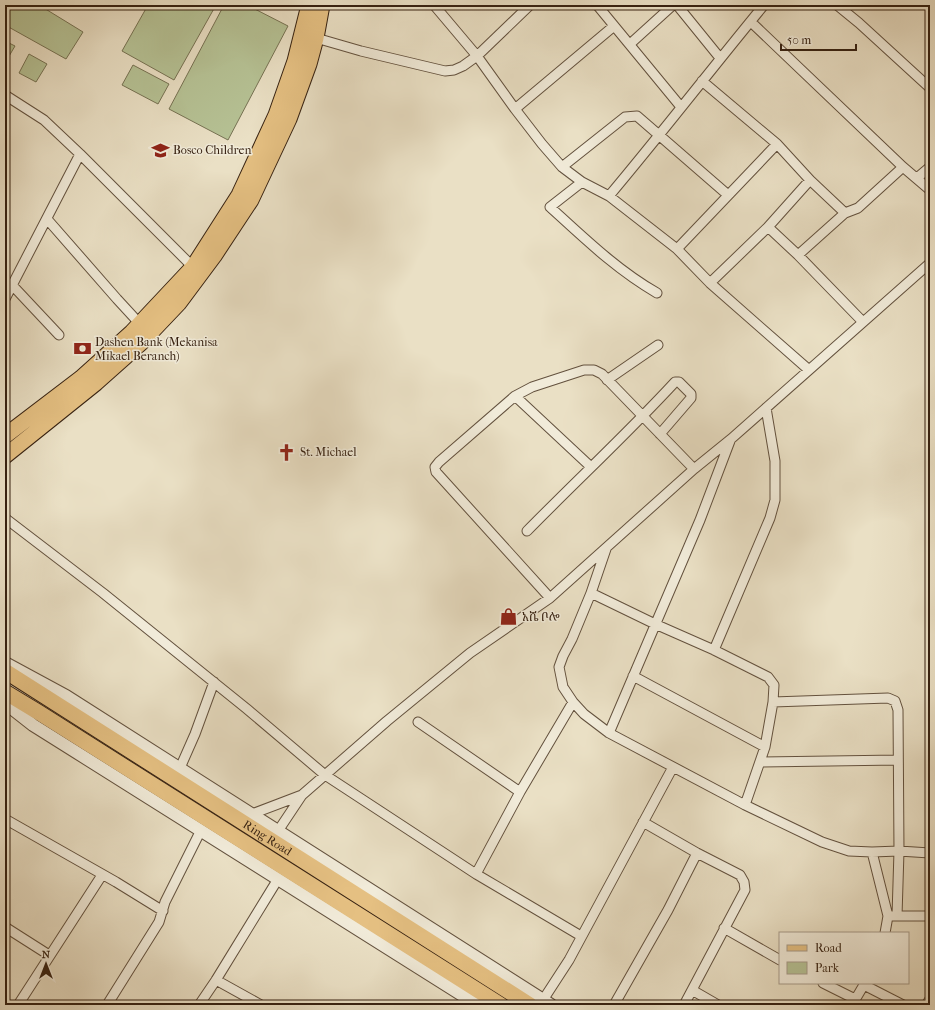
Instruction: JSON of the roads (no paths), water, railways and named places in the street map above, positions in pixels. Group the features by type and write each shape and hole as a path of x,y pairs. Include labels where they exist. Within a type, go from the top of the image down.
{"main road":[{"path":"5,456 96,383 141,343 194,267 240,195 276,114 295,61 309,5"},
{"path":"5,436 81,378 140,324 173,298 214,256 251,200 289,119 309,64 316,38 322,5"},
{"name":"Ring Road","path":"5,671 541,1003"},
{"name":"Ring Road","path":"5,692 58,724 501,1005"}],"street":[{"path":"434,5 477,56 515,109 562,167 582,182 609,196 677,249 710,283 809,370"},
{"path":"316,38 361,51 445,71 454,70 463,66 477,56 530,5"},
{"path":"597,5 681,107"},
{"path":"630,44 673,5"},
{"path":"676,5 720,58"},
{"path":"609,196 764,5"},
{"path":"837,5 858,22 930,88"},
{"path":"751,22 903,167 918,178 930,190"},
{"path":"515,109 614,26"},
{"path":"702,81 776,144 844,213"},
{"path":"5,94 44,120 194,267"},
{"path":"562,167 625,117 637,116 728,195"},
{"path":"677,249 776,144"},
{"path":"5,299 80,154"},
{"path":"798,255 844,213 858,208 903,167"},
{"path":"918,178 930,167"},
{"path":"710,283 768,227 810,180"},
{"path":"582,182 550,207 606,258 643,285 657,293"},
{"path":"47,219 140,324"},
{"path":"768,227 798,255 863,322"},
{"path":"278,831 302,795 386,721 470,652 550,598 694,469 766,408 930,263"},
{"path":"13,286 59,335"},
{"path":"607,380 658,344"},
{"path":"550,598 436,472 435,467 439,462 515,396 532,387 584,370 594,370 602,374 694,469"},
{"path":"528,531 643,417 675,382 679,382 691,394 691,398 660,434"},
{"path":"515,396 591,467"},
{"path":"714,650 770,518 775,500 775,461 766,408"},
{"path":"609,733 700,520 730,439"},
{"path":"5,518 103,593 214,682 325,775 476,874 581,936"},
{"path":"606,548 591,593 572,640 559,667 563,687 584,714 609,733 745,805 822,842 850,851 899,851 930,853"},
{"path":"591,593 655,624 714,650 768,677 774,685 773,702 765,747 745,805"},
{"path":"5,663 66,696 180,768 541,1003 569,960 672,766"},
{"path":"633,676 765,747"},
{"path":"180,768 195,734 214,682"},
{"path":"773,702 888,698 895,701 898,710 899,851 893,916 885,932"},
{"path":"476,874 520,792 574,702"},
{"path":"5,703 33,725 478,1005"},
{"path":"418,722 520,792"},
{"path":"760,762 898,760"},
{"path":"252,814 302,795"},
{"path":"5,819 116,882 163,911"},
{"path":"643,822 696,853 740,875 744,882 745,890 684,1005"},
{"path":"107,1005 160,922 165,902 201,830"},
{"path":"872,852 893,916"},
{"path":"614,1005 664,916 696,853"},
{"path":"18,1005 102,875"},
{"path":"199,1005 278,879"},
{"path":"893,916 930,916"},
{"path":"5,927 49,955"},
{"path":"724,928 779,959"},
{"path":"216,980 261,1005"},
{"path":"825,984 853,1002 865,984 903,1005"},
{"path":"692,990 718,1005"},
{"path":"926,1005 930,999"}],"place":[{"name":"Bosco Children","path":"160,150"},
{"name":"Dashen Bank (Mekanisa Mikael Beranch)","path":"82,349"},
{"name":"St. Michael","path":"287,452"},
{"name":"አሼ ቦሎ","path":"509,617"}]}
